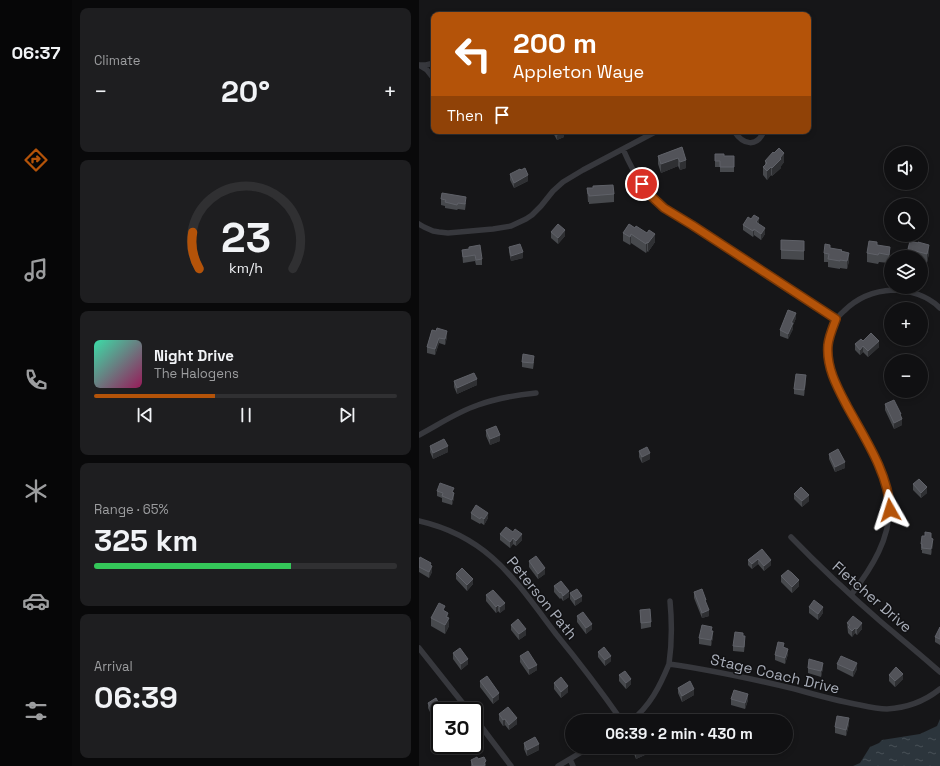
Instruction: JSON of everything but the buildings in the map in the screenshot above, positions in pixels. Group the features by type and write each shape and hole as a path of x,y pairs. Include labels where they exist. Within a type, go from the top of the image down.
{"street":[{"path":"419,65 431,64"},
{"path":"419,65 427,70 431,75"},
{"path":"419,224 433,231 447,233 511,226 532,215 563,182 651,134"},
{"path":"736,134 745,142 758,140 762,134"},
{"path":"623,149 642,184 650,195 664,208 836,319"},
{"path":"851,595 863,580 881,548 886,534 890,510 884,479 875,458 836,386 831,372 828,345 836,319 850,305 869,294 894,290 913,293 931,300 940,308"},
{"path":"419,435 477,405 503,397 536,393"},
{"name":"Peterson Path","path":"419,521 449,530 465,538 477,545 500,564 536,606 617,714"},
{"name":"Fletcher Drive","path":"791,537 851,595 940,672"},
{"path":"639,714 651,701 669,664 672,620 670,601"},
{"path":"419,648 462,702"},
{"name":"Stage Coach Drive","path":"669,664 711,670 851,704 874,708 886,709 906,706 928,698 940,689"},
{"path":"483,729 511,766"},
{"path":"558,766 578,754"},
{"path":"570,759 573,766"}],"water":[{"path":"940,719 940,766 853,766 860,763 870,747 882,740 920,734 937,726"}],"route":[{"path":"642,184 650,195 664,208 682,218 724,247 836,319 828,345 831,372 836,386 875,458 884,479 890,510"}]}
